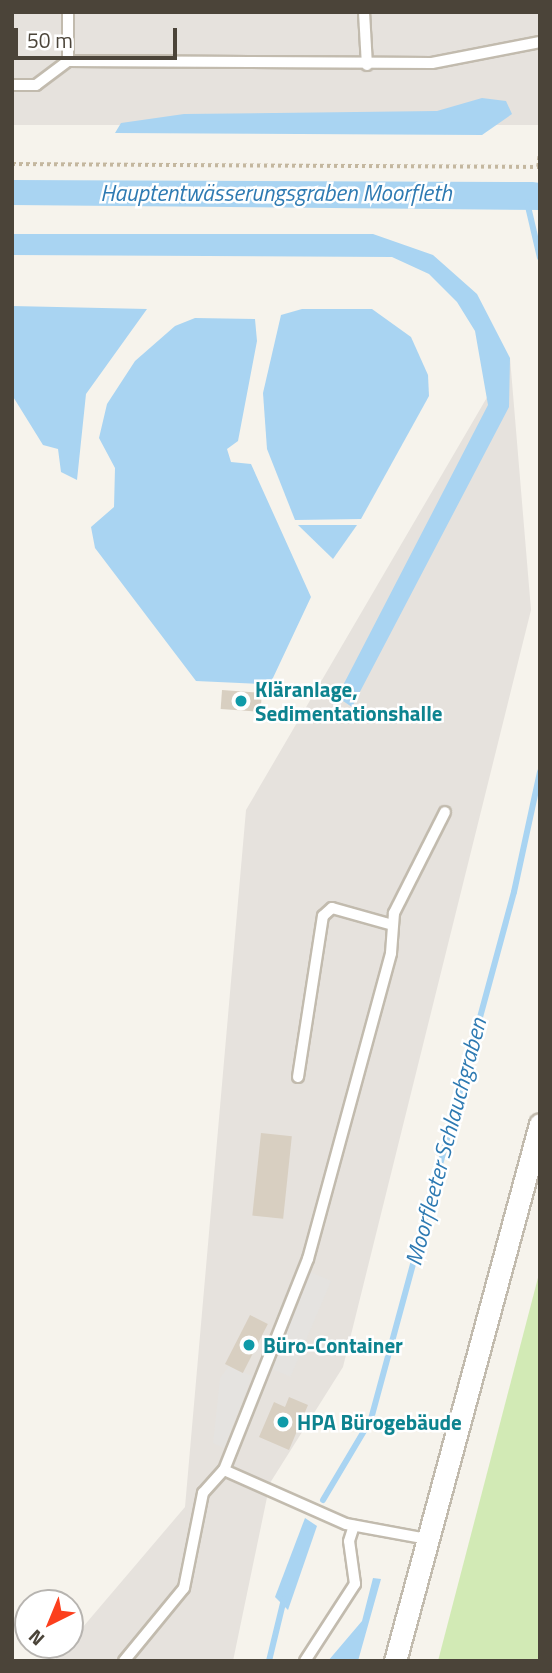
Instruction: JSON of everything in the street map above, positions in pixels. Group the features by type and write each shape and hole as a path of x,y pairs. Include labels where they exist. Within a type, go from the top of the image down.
{"street":[{"path":"395,1661 540,1124"}],"lane":[{"path":"68,12 68,61"},
{"path":"364,12 367,65"},
{"path":"12,85 36,85 68,61 367,65 432,63 540,41"},
{"path":"124,1661 184,1588 203,1493 225,1471 308,1259 393,925 445,812"},
{"path":"298,1077 323,916 332,908 393,925"},
{"path":"225,1471 354,1526 427,1539"},
{"path":"305,1661 355,1584 349,1541 354,1526"}],"path":[{"path":"12,164 538,167 540,150"}],"shaded area":[{"path":"12,12 540,12 540,125 12,125"},
{"path":"510,358 531,610 343,1367 270,1483 233,1661 54,1661 84,1659 84,1626 185,1507 246,810"},
{"path":"310,1272 331,1281 291,1377 269,1368"},
{"path":"229,1366 252,1376 224,1448 213,1443 220,1378"}],"green space":[{"path":"540,1270 540,1661 438,1661"}],"water":[{"path":"482,98 506,101 512,114 482,135 115,133 121,123 184,114 437,111"},
{"name":"Hauptentwässerungsgraben Moorfleth","path":"12,180 533,182 540,183 540,210 12,205"},
{"path":"12,234 373,234 433,255 477,294 510,358 509,407 352,707 337,697 488,405 475,331 457,302 429,274 392,257 12,255"},
{"path":"12,306 147,309 86,394 77,480 61,472 58,449 43,445 12,395"},
{"path":"302,309 372,309 411,337 428,375 429,396 361,519 295,520 267,449 263,393 281,315"},
{"path":"195,318 255,319 257,341 238,441 227,449 231,462 251,464 311,597 272,680 260,684 196,681 95,548 91,527 114,507 115,468 99,438 107,404 135,361 175,326"},
{"path":"298,525 357,525 333,559"},
{"path":"305,1518 317,1526 288,1610 275,1597"},
{"path":"373,1578 381,1579 358,1661 328,1661 362,1621"}],"building":[{"name":"Kläranlage, Sedimentationshalle","path":"222,690 262,693 261,712 221,709"},
{"path":"261,1133 292,1136 283,1219 252,1216"},
{"name":"Büro-Container","path":"250,1315 268,1324 243,1373 225,1364"},
{"name":"HPA Bürogebäude","path":"289,1397 308,1405 289,1450 259,1437 274,1402 285,1407"}],"waterway":[{"name":"Moorfleeter Schlauchgraben","path":"527,202 540,258"},
{"name":"Moorfleeter Schlauchgraben","path":"323,1500 371,1419 514,892 540,772"},
{"name":"Moorfleeter Schlauchgraben","path":"269,1661 284,1599"}],"place":[{"name":"Kläranlage, Sedimentationshalle","path":"241,701"},
{"name":"Büro-Container","path":"249,1345"},
{"name":"HPA Bürogebäude","path":"283,1422"}]}
